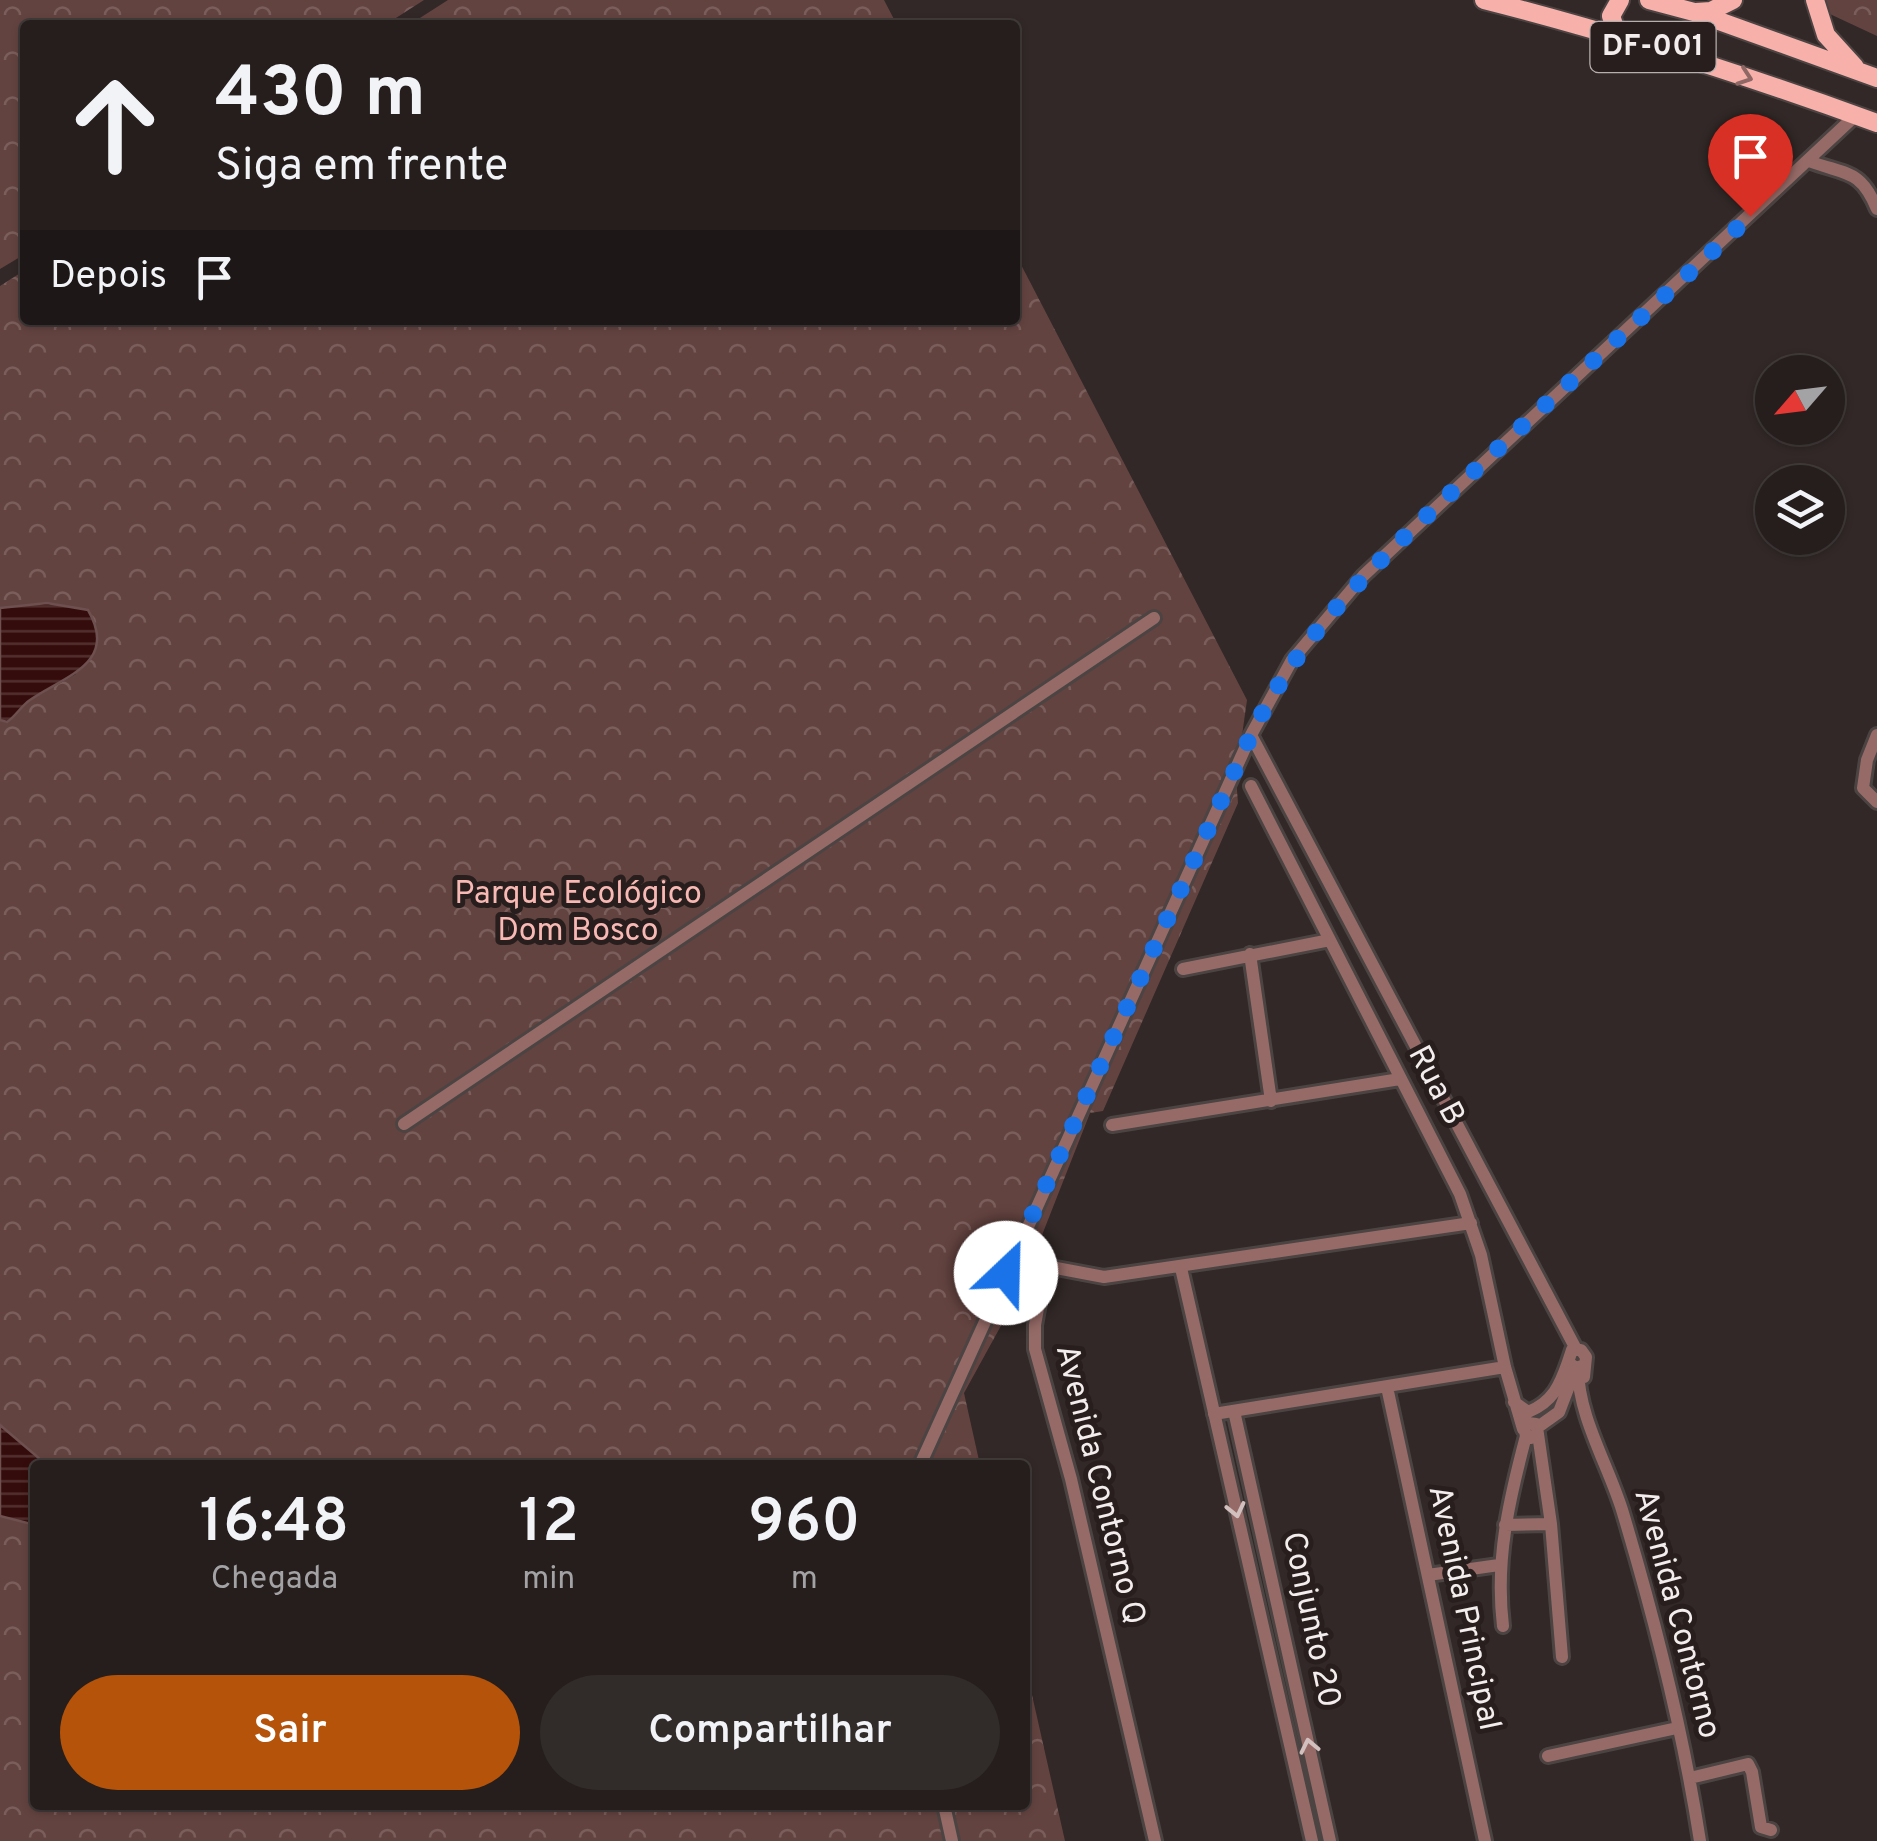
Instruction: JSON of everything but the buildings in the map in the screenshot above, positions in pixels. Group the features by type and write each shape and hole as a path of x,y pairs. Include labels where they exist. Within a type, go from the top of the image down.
{"main road":[{"name":"DF-001","path":"1484,0 1618,36 1820,103"},
{"path":"1618,36 1612,16 1620,0"},
{"name":"DF-001","path":"1649,0 1694,12 1870,76"},
{"name":"DF-001","path":"1694,12 1711,11 1733,0"},
{"path":"1815,0 1826,35 1847,61 1870,76"},
{"path":"1820,103 1877,123"}],"street":[{"path":"1820,103 1830,120 1832,138"},
{"path":"922,1460 1251,735 1292,660 1363,576 1856,116"},
{"path":"1809,161 1854,175 1870,192 1877,208"},
{"path":"404,1124 1154,618"},
{"path":"1877,734 1866,760 1863,788 1877,802"},
{"path":"1251,735 1576,1349 1586,1357 1532,1424 1505,1525 1499,1565 1503,1626"},
{"name":"Rua B","path":"1251,786 1460,1194 1471,1223 1514,1402 1532,1424 1551,1524 1562,1657"},
{"path":"1183,969 1330,940"},
{"path":"1250,954 1271,1100"},
{"path":"1112,1125 1400,1080"},
{"name":"Avenida Contorno Q","path":"1155,1841 1034,1338 1045,1271 1048,1268 1104,1277 1471,1223"},
{"name":"Conjunto 20","path":"1181,1268 1314,1841"},
{"name":"Avenida Contorno","path":"1576,1366 1584,1405 1621,1508 1690,1778 1700,1841"},
{"path":"1214,1414 1505,1367"},
{"name":"Avenida Principal","path":"1388,1387 1485,1841"},
{"name":"Conjunto 20","path":"1234,1411 1328,1841"},
{"path":"1505,1525 1551,1524"},
{"path":"1428,1575 1499,1565"},
{"path":"1548,1756 1677,1728"},
{"path":"1690,1778 1748,1764 1762,1827 1771,1830"},
{"path":"1304,1803 1315,1826 1325,1818"},
{"path":"945,1810 952,1841"},
{"path":"1314,1841 1322,1836 1328,1841"}],"green space":[{"path":"0,0 424,0 393,20 20,20 20,257 0,269"},
{"path":"448,0 884,0 894,20 417,20"},
{"path":"1816,0 1877,0 1877,36 1817,8"},
{"name":"Parque Ecológico Dom Bosco","path":"1020,263 1247,700 1236,778 1238,803 1103,1111 1090,1113 1020,1291 964,1393 979,1460 41,1460 0,1425 0,720 7,722 27,702 76,674 47,603 0,608 0,286 20,273 20,325 1020,325"},
{"path":"0,1516 30,1524 30,1810 1030,1810 1030,1686 1065,1841 0,1841"}],"shaded area":[{"path":"47,603 88,610 97,643 84,666 27,702 7,722 0,720 0,608"},
{"path":"0,1425 41,1460 30,1460 30,1524 0,1516"}],"route":[{"path":"1006,1273 1251,735 1292,660 1363,576 1750,216"}]}
